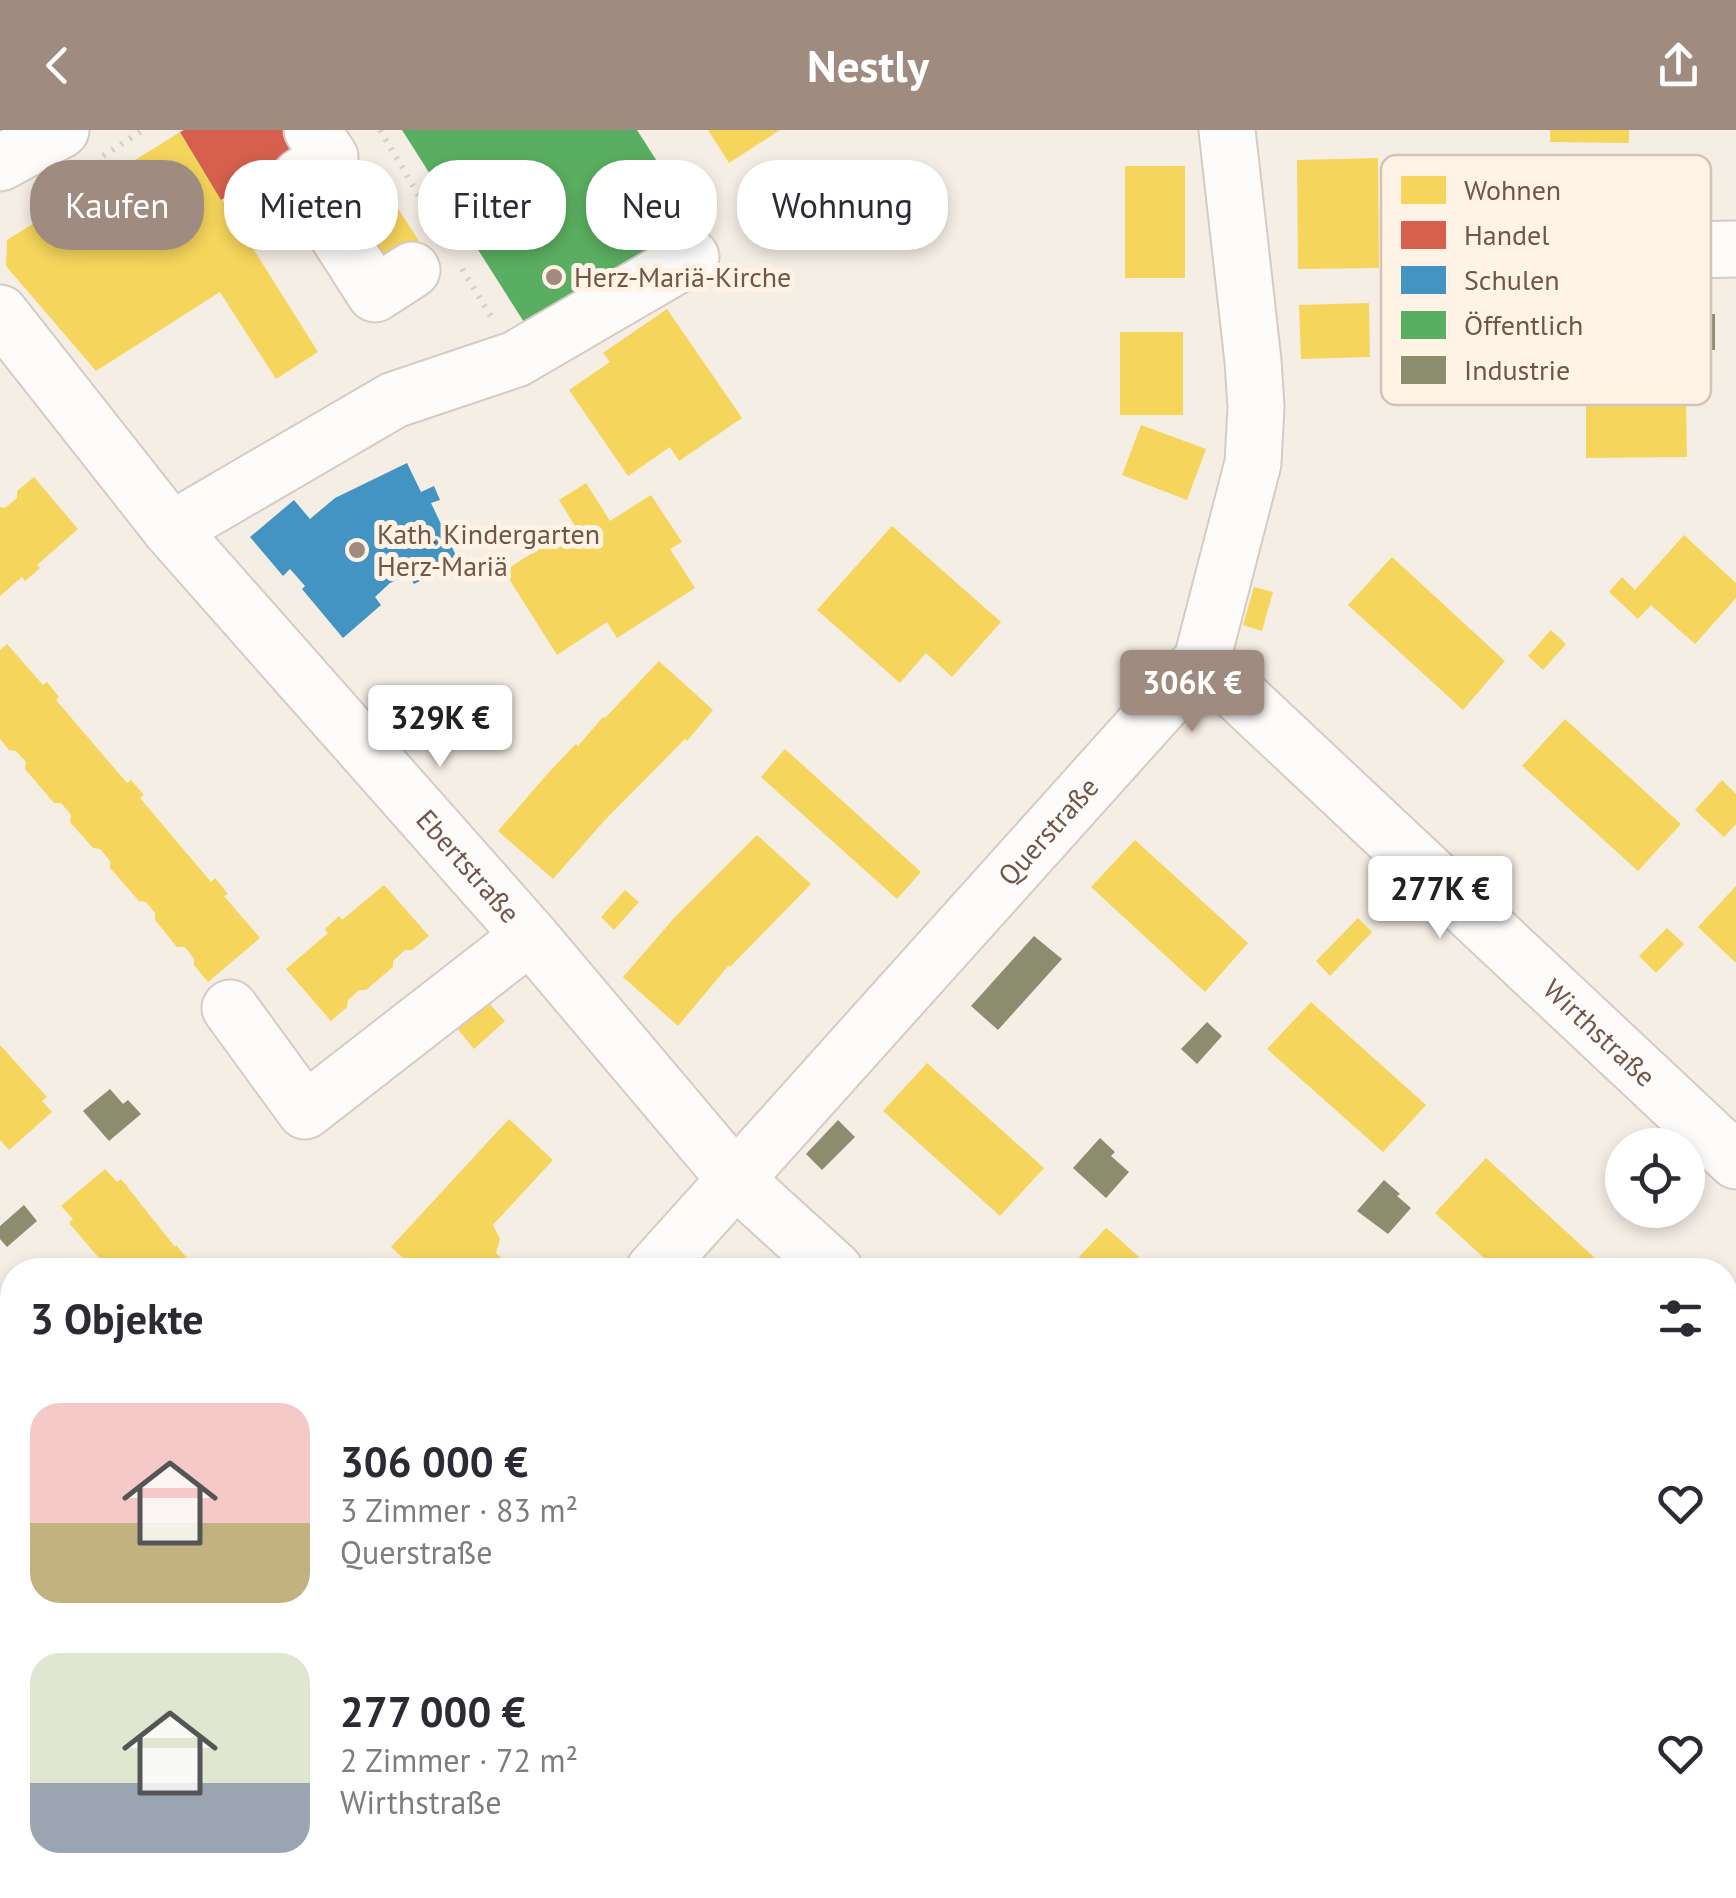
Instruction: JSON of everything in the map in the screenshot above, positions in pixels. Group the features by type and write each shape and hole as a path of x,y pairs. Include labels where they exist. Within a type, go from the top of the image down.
{"street":[{"path":"0,163 61,130"},
{"path":"312,130 330,157 300,177 375,294 412,270"},
{"name":"Querstraße","path":"665,1258 1202,660 1253,464 1256,406 1227,130"},
{"path":"1711,250 1736,249"},
{"path":"171,530 394,400 516,358 691,257"},
{"name":"Ebertstraße","path":"0,313 171,530 530,936 736,1180 822,1258"},
{"name":"Wirthstraße","path":"1202,660 1736,1161"},
{"path":"230,1008 305,1111 530,936"}],"building: Wohnen":[{"path":"708,130 780,130 729,163"},
{"path":"1550,130 1629,130 1629,143 1550,142"},
{"path":"180,132 198,160 135,160"},
{"path":"1378,158 1379,268 1298,269 1297,160"},
{"path":"1125,166 1185,166 1185,278 1125,278"},
{"path":"204,170 224,202 224,250 254,250 318,352 276,379 220,292 96,371 6,266 7,240 30,226 30,250 204,250"},
{"path":"398,209 418,239 418,250 380,272 366,250 398,250"},
{"path":"1369,303 1370,357 1301,359 1299,305"},
{"path":"667,309 742,418 679,461 670,447 628,476 569,390 610,362 603,353"},
{"path":"1120,332 1183,332 1183,415 1120,415"},
{"path":"1586,405 1686,405 1687,457 1586,458"},
{"path":"1141,425 1206,449 1187,500 1122,475"},
{"path":"34,477 78,529 37,565 40,568 25,581 22,577 0,596 0,507 5,508 17,498 17,491"},
{"path":"586,483 610,521 651,495 682,542 670,549 695,588 617,638 607,622 557,655 504,571 575,526 559,500"},
{"path":"892,526 1001,622 952,677 926,653 900,683 817,610"},
{"path":"1684,535 1736,583 1736,598 1695,644 1651,605 1638,619 1609,592 1622,577 1635,590"},
{"path":"1392,557 1505,661 1463,710 1348,605"},
{"path":"1254,587 1273,592 1262,631 1243,625"},
{"path":"1551,630 1566,644 1543,670 1528,656"},
{"path":"7,644 43,685 47,682 59,697 56,700 127,783 131,780 144,795 140,798 211,882 215,878 228,894 224,896 260,938 208,982 185,947 177,947 146,902 139,901 110,868 110,861 100,849 93,848 70,822 71,815 61,803 54,803 25,769 26,762 0,739 0,650"},
{"path":"659,661 713,710 553,879 498,831 549,772"},
{"path":"1565,719 1681,824 1638,871 1522,766"},
{"path":"785,749 921,872 897,899 761,777"},
{"path":"1722,780 1736,794 1736,824 1724,837 1695,810"},
{"path":"757,835 811,884 729,965 678,1026 623,977 675,917"},
{"path":"1135,840 1248,943 1205,992 1091,887"},
{"path":"384,885 429,936 412,950 405,950 393,961 393,967 366,990 359,990 331,1021 286,969 328,933 325,929 339,916 342,920"},
{"path":"1736,886 1736,963 1698,927"},
{"path":"625,890 639,902 614,930 601,917"},
{"path":"1358,918 1372,932 1330,976 1316,961"},
{"path":"1667,928 1684,944 1656,973 1639,956"},
{"path":"487,1001 505,1021 474,1049 456,1027"},
{"path":"1311,1002 1426,1105 1383,1152 1267,1049"},
{"path":"0,1045 47,1097 42,1101 52,1112 9,1150 0,1140"},
{"path":"927,1063 1044,1168 1000,1216 883,1111"},
{"path":"509,1119 553,1160 493,1225 500,1239 496,1253 501,1258 403,1258 391,1247"},
{"path":"1486,1158 1595,1258 1484,1258 1435,1213"},
{"path":"105,1169 117,1182 121,1179 187,1258 100,1258 69,1223 73,1219 61,1206"},
{"path":"1106,1228 1140,1258 1078,1258"}],"building: Handel":[{"path":"296,130 307,147 286,160 224,160 221,200 204,172 204,160 197,160 180,132"}],"building: Schulen":[{"name":"Kath. Kindergarten Herz-Mariä","path":"407,463 421,492 434,486 440,500 431,503 459,562 414,584 409,574 390,583 375,597 381,605 343,638 290,569 283,576 250,537 294,500 310,519 335,498"}],"building: Öffentlich":[{"path":"402,130 637,130 656,160 586,160 586,250 656,250 529,330 478,250 566,250 566,160 421,160"}],"building: Industrie":[{"path":"1711,314 1715,314 1715,350 1711,350"},
{"path":"1034,936 1062,959 998,1030 971,1006"},
{"path":"1207,1022 1222,1036 1197,1064 1181,1049"},
{"path":"110,1089 123,1104 128,1100 141,1114 109,1141 83,1111"},
{"path":"838,1120 855,1137 822,1170 806,1154"},
{"path":"1100,1138 1115,1152 1111,1156 1129,1172 1106,1198 1073,1168"},
{"path":"1384,1180 1411,1208 1388,1234 1357,1211"},
{"path":"24,1205 37,1221 7,1247 0,1239 0,1226"}],"place":[{"name":"Herz-Mariä-Kirche","path":"554,277"},
{"name":"Kath. Kindergarten Herz-Mariä","path":"357,550"}]}
